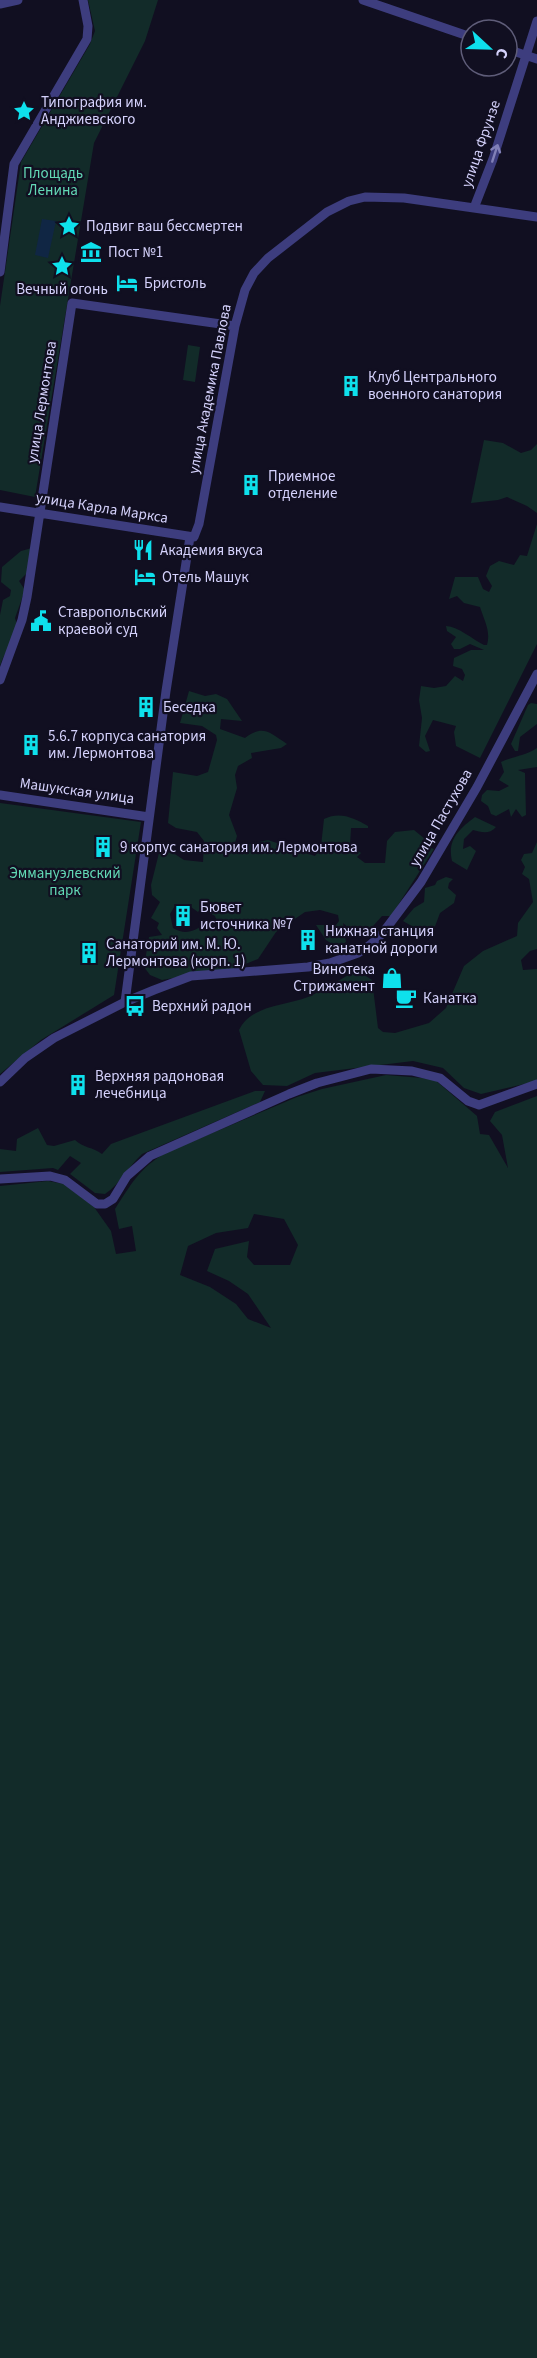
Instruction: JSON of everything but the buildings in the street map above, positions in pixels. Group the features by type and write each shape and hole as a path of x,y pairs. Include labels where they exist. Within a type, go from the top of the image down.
{"street":[{"path":"0,4 18,0"},
{"path":"0,272 14,164 87,39 88,26 83,0"},
{"path":"369,1 459,33"},
{"name":"улица Фрунзе","path":"474,208 493,159 537,21"},
{"path":"519,54 537,59"},
{"name":"улица Академика Павлова","path":"124,1002 149,817 193,535 235,326 245,290 254,273 268,258 300,232 327,212 349,201 365,197 404,198 537,217"},
{"name":"улица Лермонтова","path":"0,680 22,620 72,303 235,326"},
{"name":"улица Карла Маркса","path":"0,507 193,535"},
{"name":"улица Пастухова","path":"0,1082 25,1058 54,1038 124,1002 191,976 308,967 347,958 370,945 382,934 421,882 477,786 537,674"},
{"name":"Машукская улица","path":"0,795 149,817"},
{"path":"0,1179 50,1176 65,1180 97,1204 105,1204 113,1199 127,1176 150,1156 289,1094 317,1083 371,1069 412,1071 440,1078 468,1101 479,1105 537,1084"}],"green space":[{"name":"Площадь Ленина","path":"88,0 158,0 145,41 94,143 35,497 0,490 0,306 21,162 90,44 95,31"},
{"path":"188,345 200,347 195,382 183,380"},
{"path":"484,440 503,443 521,453 531,450 537,444 537,513 507,497 471,503"},
{"path":"537,524 537,644 480,758 456,746 454,732 456,726 433,720 425,736 430,751 426,752 419,746 422,718 419,700 421,686 434,688 446,686 455,676 463,681 465,675 462,669 453,666 454,658 471,650 484,650 470,644 454,649 451,644 456,637 447,631 446,626 461,631 484,645 487,645 488,640 487,626 480,607 464,603 457,596 449,599 455,577 478,577 483,589 489,592 492,586 486,576 490,566 499,561 514,565 520,555 527,556"},
{"path":"32,548 28,572 19,581 25,590 15,618 16,631 0,666 0,615 3,600 10,596 11,590 1,582 2,567 21,551"},
{"path":"189,691 205,696 216,694 227,699 242,721 221,719 220,729 245,738 257,731 262,731 276,736 287,744 281,748 251,753 252,758 238,766 235,775 237,788 229,815 237,836 235,843 245,845 268,840 315,856 321,846 324,819 336,816 352,818 368,826 368,828 351,828 350,845 361,853 357,857 365,863 385,863 387,841 395,832 414,830 425,839 425,846 434,849 391,916 382,916 366,934 350,929 343,923 346,942 337,947 326,940 316,925 336,925 339,921 338,915 320,910 305,912 276,932 258,959 218,975 190,975 162,980 150,975 144,967 149,937 162,935 157,928 159,923 151,918 160,902 152,895 151,885 161,845 184,860 203,862 204,841 197,832 176,828 168,823 173,772 197,776 208,772 217,740 216,735 202,726 180,723","holes":["176,904 188,905 198,912 201,908 215,916 219,927 207,923 186,932 173,928 170,914"]},
{"path":"537,704 537,724 520,737 518,751 515,751 511,744 528,705"},
{"path":"537,748 537,767 518,770 525,773 526,815 522,817 516,809 511,817 509,809 496,816 491,814 488,806 481,801 482,795 487,790 499,791 509,786 499,780 504,772 501,762"},
{"name":"Эммануэлевский парк","path":"0,803 141,822 114,995 41,1040 0,1074"},
{"path":"475,817 496,827 488,832 473,830 464,839 463,849 470,846 476,851 467,870 452,861 451,847 459,831"},
{"path":"537,842 537,949 530,951 521,960 523,970 537,969 537,1081 481,1094 464,1088 443,1068 413,1061 315,1073 287,1086 263,1085 251,1071 239,1030 244,1022 260,1011 308,997 354,972 360,972 372,980 378,1028 383,1032 395,1033 429,1023 446,1008 464,966 483,951 517,936 518,923 533,902 529,879 522,874 525,867 521,860 524,854 532,853"},
{"path":"446,877 453,879 448,888 456,895 454,903 440,913 434,929 422,932 403,921 414,908 424,902 425,888 435,885 437,881"},
{"path":"386,1075 434,1079 477,1116 480,1134 489,1135 508,1168 502,1135 490,1121 495,1112 537,1096 537,2358 0,2358 0,1186 48,1181 64,1184 94,1207 111,1231 116,1254 136,1251 132,1226 119,1229 115,1209 137,1177 149,1165 165,1153 297,1097","holes":["254,1214 284,1219 298,1245 290,1265 254,1265 247,1257 249,1241 215,1249 207,1271 229,1281 248,1294 271,1328 248,1319 236,1304 210,1287 180,1275 188,1246 216,1233 248,1228"]},
{"path":"255,1091 265,1091 260,1102 142,1154 116,1185 105,1194 95,1193 70,1174 81,1163 70,1156 58,1170 53,1168 0,1172 0,1149 16,1151 17,1139 38,1128 47,1145 54,1146 75,1140 102,1154 111,1144"}],"water":[{"path":"42,219 56,221 48,258 35,255"}],"place":[{"name":"Типография им. Анджиевского","path":"24,111"},
{"name":"Подвиг ваш бессмертен","path":"69,226"},
{"name":"Пост №1","path":"91,252"},
{"name":"Вечный огонь","path":"62,266"},
{"name":"Бристоль","path":"127,283"},
{"name":"Клуб Центрального военного санатория","path":"351,386"},
{"name":"Приемное отделение","path":"251,485"},
{"name":"Академия вкуса","path":"143,550"},
{"name":"Отель Машук","path":"145,577"},
{"name":"Ставропольский краевой суд","path":"41,621"},
{"name":"Беседка","path":"146,707"},
{"name":"5.6.7 корпуса санатория им. Лермонтова","path":"31,745"},
{"name":"9 корпус санатория им. Лермонтова","path":"103,847"},
{"name":"Бювет источника №7","path":"183,916"},
{"name":"Нижная станция канатной дороги","path":"308,940"},
{"name":"Санаторий им. М. Ю. Лермонтова (корп. 1)","path":"89,953"},
{"name":"Винотека Стрижамент","path":"392,978"},
{"name":"Канатка","path":"406,998"},
{"name":"Верхний радон","path":"135,1006"},
{"name":"Верхняя радоновая лечебница","path":"78,1085"}]}
